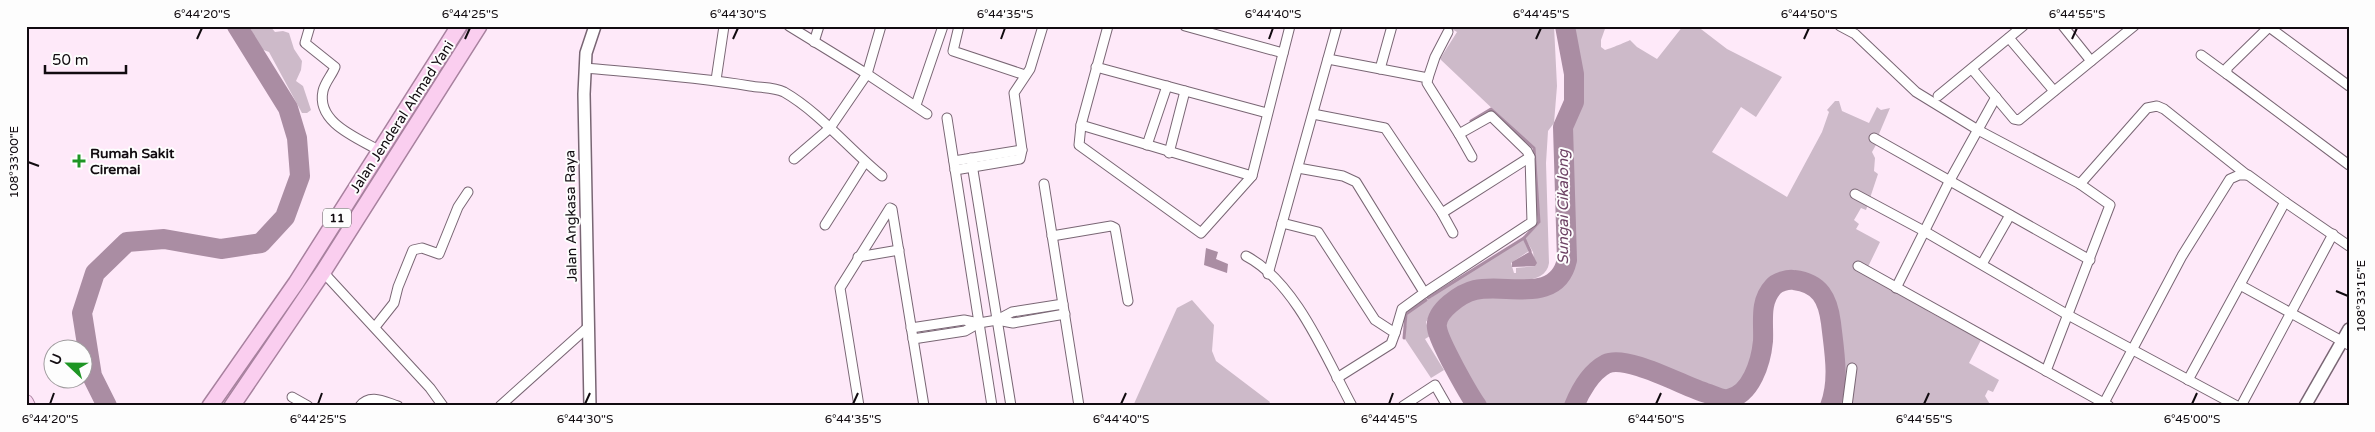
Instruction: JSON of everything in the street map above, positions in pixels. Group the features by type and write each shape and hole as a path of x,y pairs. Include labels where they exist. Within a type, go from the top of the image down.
{"highway":[{"name":"Jalan Jenderal Ahmad Yani","path":"210,406 296,282 459,26"},
{"path":"475,32 488,26"},
{"name":"Jalan Jenderal Ahmad Yani","path":"232,406 323,272 475,32"}],"main road":[{"path":"26,402 28,406"}],"street":[{"path":"310,26 305,43 335,65 323,89 322,101 328,118 348,133 380,151"},
{"name":"Jalan Angkasa Raya","path":"590,406 584,68 588,46 595,26"},
{"path":"716,80 724,26"},
{"path":"789,26 916,105 927,114"},
{"path":"814,42 818,26"},
{"path":"794,159 830,128 867,74 881,26"},
{"path":"916,105 943,26"},
{"path":"959,26 953,51 1025,75"},
{"path":"954,165 1018,160 1022,150 1014,93 1030,68 1043,26"},
{"path":"1108,26 1081,125 1079,145 1198,233 1204,231 1252,176 1290,26"},
{"path":"1184,26 1283,54"},
{"path":"1268,274 1337,26"},
{"path":"1380,69 1392,26"},
{"path":"1840,26 1854,34 1916,92 1978,130 2080,184 2110,204 2046,371"},
{"path":"1938,96 2023,26"},
{"path":"2063,26 2091,61"},
{"path":"1972,69 2017,120 2134,26"},
{"path":"2227,74 2227,68 2269,27 2349,86"},
{"path":"1448,32 1434,57 1427,84 1472,157"},
{"path":"2009,38 2054,91"},
{"path":"2201,55 2349,165"},
{"path":"1328,59 1428,78"},
{"path":"1096,67 1267,113"},
{"path":"584,68 716,80 784,92 830,128 882,176"},
{"path":"1147,145 1167,86"},
{"path":"1169,153 1185,91"},
{"path":"1896,288 1950,180 1996,97"},
{"path":"2080,184 2151,106 2164,109 2248,175 2349,246"},
{"path":"1313,114 1385,128 1442,213 1453,233"},
{"path":"1337,378 1391,344 1402,309 1532,222 1530,157 1527,151 1491,116 1459,134"},
{"path":"947,118 992,406"},
{"path":"1081,125 1169,153 1252,176"},
{"path":"1874,138 2090,260"},
{"path":"1442,213 1530,157"},
{"path":"825,225 865,162"},
{"path":"972,163 1011,406"},
{"path":"1298,168 1342,176 1356,182 1424,293"},
{"path":"1858,266 2106,404 2132,348 2182,256 2230,179 2239,175 2248,175"},
{"path":"1044,184 1079,406"},
{"path":"375,327 394,303 398,287 413,250 422,248 439,254 458,207 468,192"},
{"path":"1854,194 1924,231 2068,315 2237,406"},
{"path":"2188,380 2285,202"},
{"path":"860,406 840,291 858,257 890,208 892,208 924,406"},
{"path":"1982,264 2010,215"},
{"path":"1282,223 1318,232 1375,320 1395,333"},
{"path":"1052,236 1111,226 1115,228 1128,300"},
{"path":"2241,406 2333,234"},
{"path":"858,257 899,250"},
{"path":"1246,256 1285,290 1303,316 1352,406"},
{"path":"323,272 430,388 443,406"},
{"path":"2240,285 2345,344"},
{"path":"911,328 964,320 979,323 997,320 1012,312 1063,304"},
{"path":"997,320 1012,323 1064,314"},
{"path":"913,339 966,331 979,323"},
{"path":"500,406 588,327"},
{"path":"2305,406 2345,344 2349,329"},
{"path":"1847,406 1852,368"},
{"path":"1403,406 1435,385 1447,406"},
{"path":"292,397 308,406"},
{"path":"360,406 365,400 371,398 398,406"}],"shaded area":[{"path":"249,26 270,26 275,32 283,31 289,33 294,49 302,61 301,70 296,81 303,86 311,110 307,113 302,113 269,52 261,49"},
{"path":"1456,26 1554,26 1557,86 1554,123 1548,131 1546,163 1549,263 1545,272 1538,277 1528,280 1480,280 1472,282 1452,293 1440,304 1426,322 1430,336 1425,339 1444,370 1431,378 1405,339 1407,314 1471,270 1524,239 1529,251 1511,263 1514,273 1516,273 1516,268 1535,266 1533,252 1525,238 1540,223 1534,148 1440,59 1457,32 1452,29"},
{"path":"1572,26 1606,26 1601,40 1601,47 1605,50 1630,40 1637,47 1657,59 1683,26 1697,26 1727,49 1782,77 1756,117 1741,107 1712,152 1787,197 1822,132 1829,112 1827,110 1835,101 1839,101 1842,111 1869,123 1877,107 1881,110 1890,108 1879,134 1881,136 1872,152 1875,158 1874,171 1878,174 1866,210 1861,208 1854,220 1859,224 1856,229 1880,242 1866,271 1931,313 1981,340 1969,363 1999,380 1993,392 1988,390 1985,396 1991,406 1852,406 1856,371 1853,363 1848,366 1844,406 1837,406 1840,398 1842,372 1835,308 1826,289 1819,282 1812,277 1794,273 1774,278 1762,292 1756,307 1756,341 1751,364 1743,380 1732,391 1726,393 1716,392 1645,361 1612,356 1603,358 1591,367 1577,386 1567,406 1485,406 1456,355 1443,327 1452,311 1474,297 1519,298 1542,293 1563,284 1573,261 1570,128 1580,103 1581,73"},
{"path":"1206,248 1218,252 1216,259 1228,264 1227,273 1204,265"},
{"path":"1531,251 1537,263 1535,266 1512,267 1512,262"},
{"path":"1192,300 1214,325 1212,351 1216,361 1270,402 1268,406 1133,406 1177,308"}],"waterway":[{"path":"107,406 92,376 82,313 95,273 127,242 164,239 221,249 261,243 285,217 300,176 297,138 288,108 237,26"},
{"name":"Sungai Cikalong","path":"1477,406 1443,344 1437,328 1437,322 1444,309 1456,299 1475,290 1542,287 1553,283 1561,274 1567,260 1563,127 1574,102 1574,74 1565,26"},
{"path":"1471,121 1491,109 1534,148 1539,222 1524,238 1530,251"},
{"path":"1428,298 1524,238"},
{"name":"Sungai Cikalong","path":"1574,406 1591,377 1601,367 1615,362 1628,363 1656,372 1720,398 1728,399 1736,396 1749,384 1757,368 1763,341 1766,299 1777,284 1792,280 1803,282 1816,289 1828,307 1836,375 1830,406"},
{"path":"1405,326 1406,314 1426,300"},
{"path":"1404,338 1405,327"}],"place":[{"name":"Rumah Sakit Ciremai","path":"79,161"}]}
